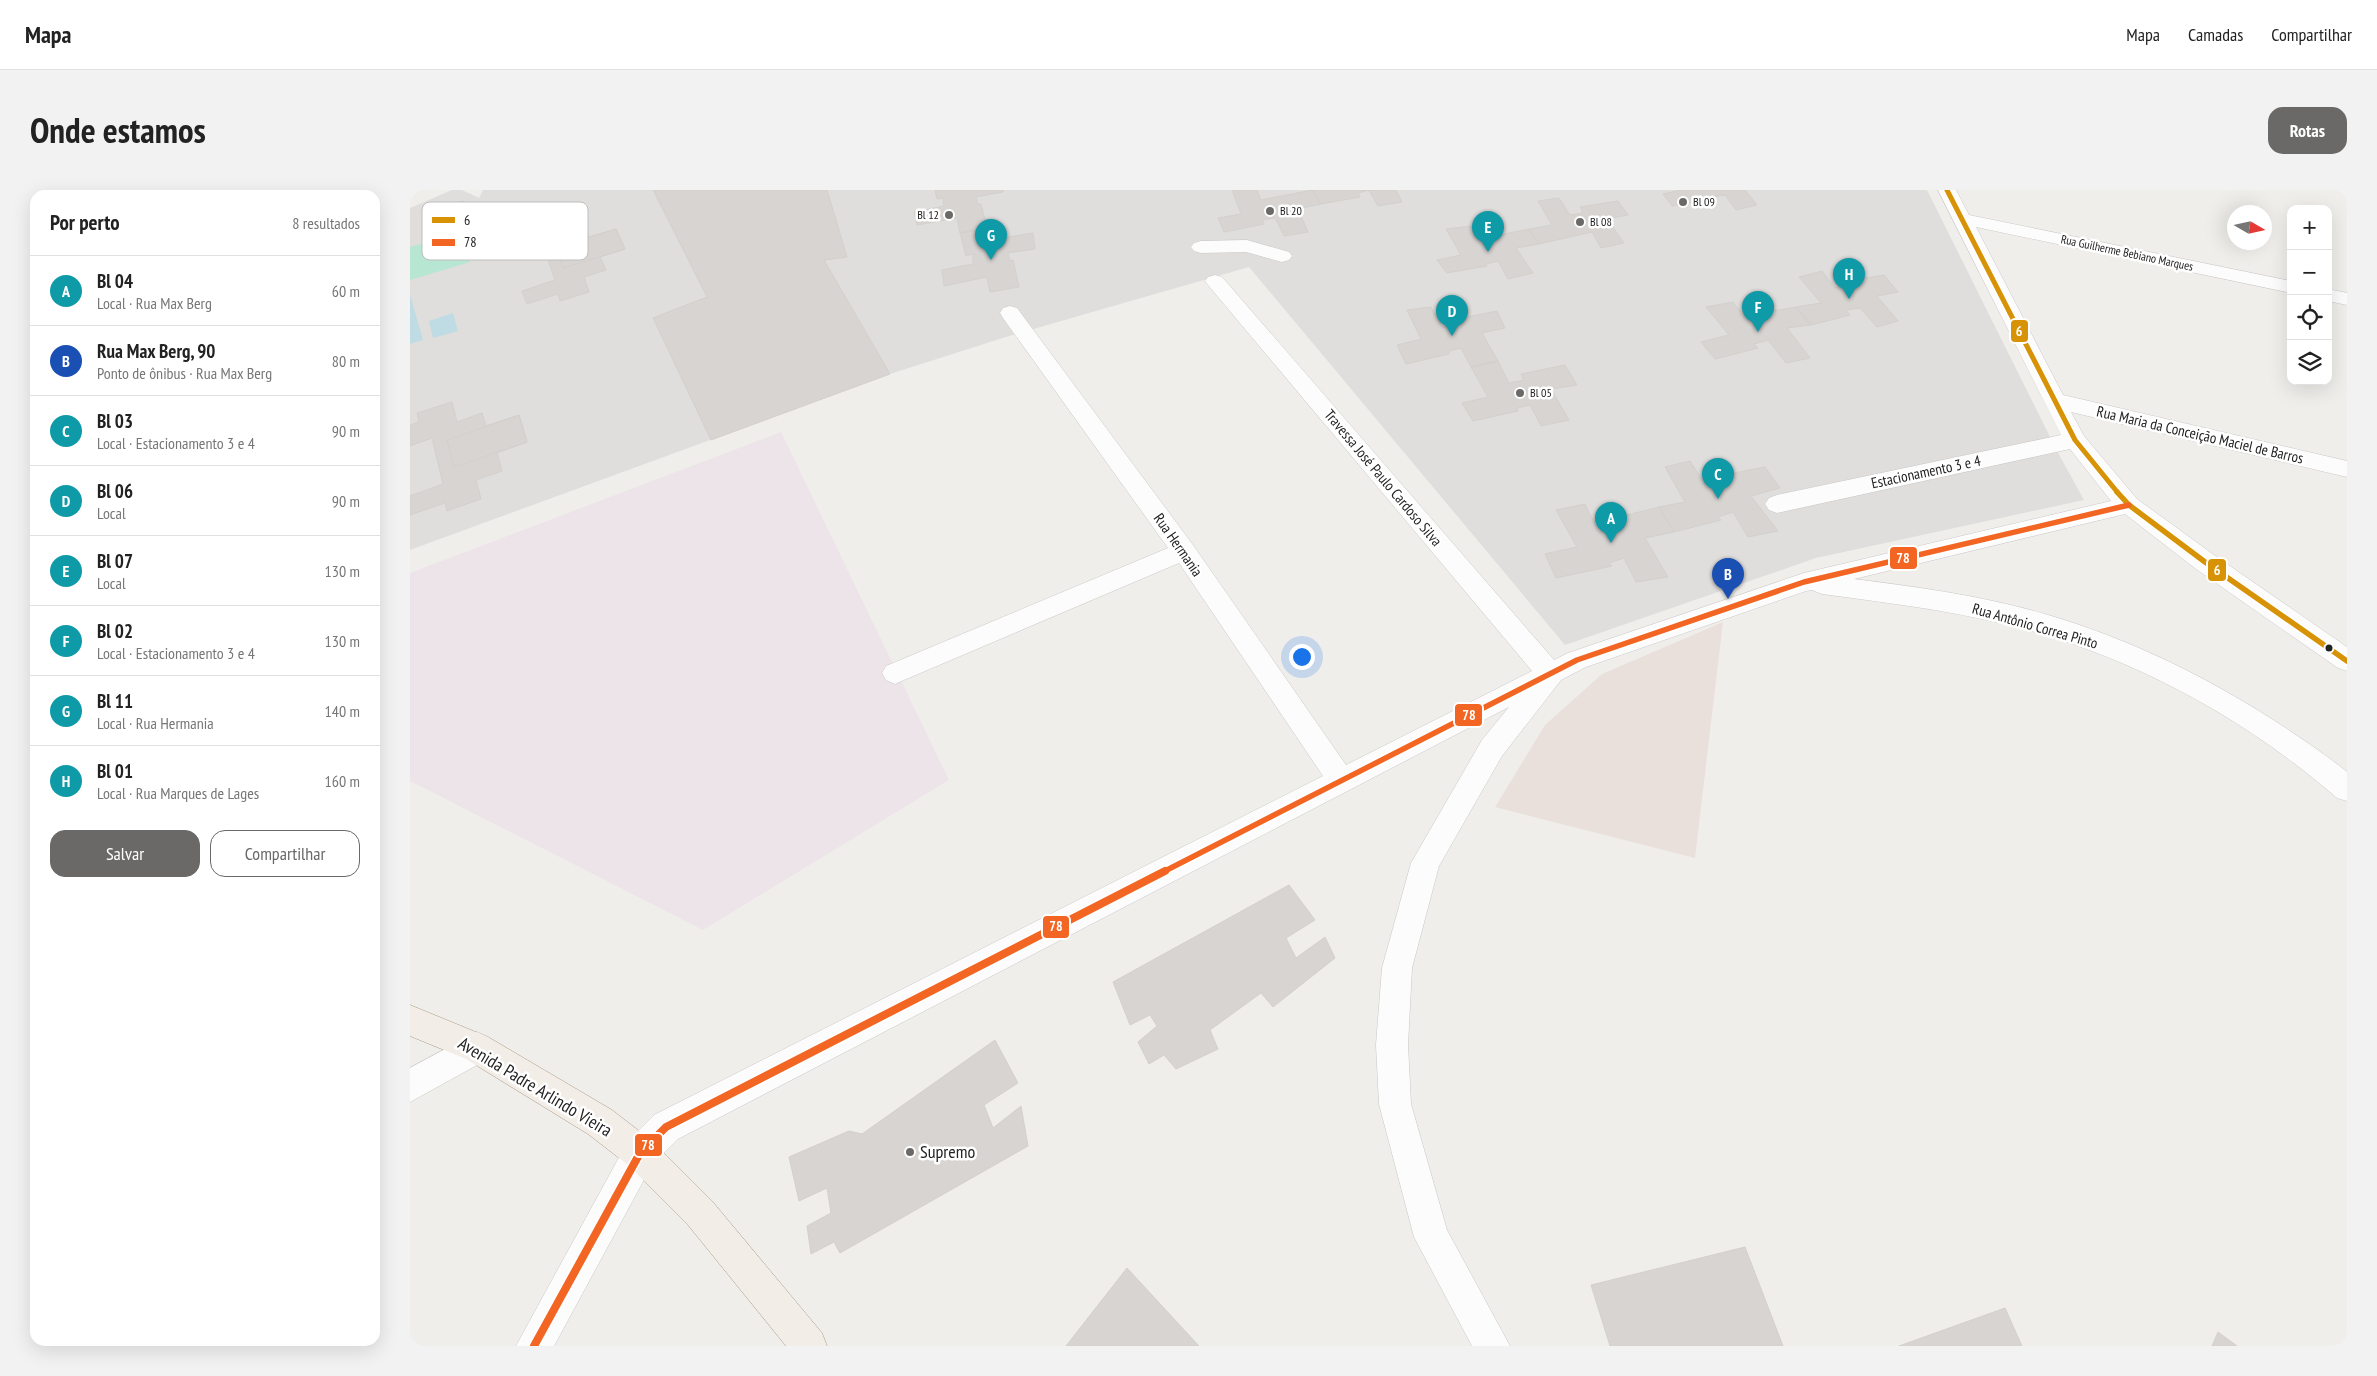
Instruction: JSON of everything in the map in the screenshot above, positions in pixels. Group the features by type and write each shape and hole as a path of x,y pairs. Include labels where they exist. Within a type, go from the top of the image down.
{"main road":[{"name":"Avenida Padre Arlindo Vieira","path":"410,1020 477,1048 600,1122 640,1153 700,1213 809,1346"}],"street":[{"path":"1948,190 2075,440 2096,468 2129,505 2206,562 2347,661"},
{"name":"Rua Guilherme Bebiano Marques","path":"1963,219 2287,287"},
{"path":"1201,247 1247,246 1282,256"},
{"name":"Travessa José Paulo Cardoso Silva","path":"1215,281 1551,675"},
{"path":"2332,296 2347,299"},
{"name":"Rua Hermania","path":"1010,313 1184,552 1341,780"},
{"name":"Rua Maria da Conceição Maciel de Barros","path":"2054,400 2347,470"},
{"name":"Estacionamento 3 e 4","path":"1777,504 2075,440"},
{"path":"534,1346 640,1153 666,1127 690,1114 1341,780 1551,675 1577,660 1804,582 2129,505"},
{"path":"895,673 1184,552"},
{"name":"Rua Antônio Correa Pinto","path":"1804,582 1915,596 2008,615 2075,634 2145,661 2227,704 2324,768 2347,789"},
{"path":"1492,1346 1431,1237 1395,1104 1392,1045 1397,968 1425,863 1492,748 1551,675"},
{"path":"410,1086 477,1048"}],"shaded area":[{"path":"452,190 462,190 479,198 483,190 1927,190 2056,449 2084,500 1816,558 1565,645 1249,267 1009,336 890,374 410,550 410,208 422,203 422,260 588,260 588,202 424,202"},
{"path":"781,432 949,780 703,930 410,781 410,573"},
{"path":"1723,622 1695,858 1495,807 1545,725 1602,674"}],"green space":[{"path":"422,244 422,260 469,260 470,262 410,280 410,247"}],"water":[{"path":"410,295 423,340 410,344"},
{"path":"453,313 458,331 433,338 429,321"}],"building":[{"path":"653,190 827,190 847,257 824,260 890,374 711,440 653,318 707,297"},
{"name":"Bl 12","path":"935,190 1003,190 1003,192 976,197 978,204 981,204 987,228 960,233 957,218 917,225 914,212 944,206 943,198 937,199"},
{"name":"Bl 20","path":"1232,190 1257,190 1261,200 1312,190 1321,204 1298,209 1308,232 1284,236 1275,218 1262,220 1264,224 1224,232 1218,218 1241,214"},
{"path":"1312,190 1369,190 1358,193 1360,197 1321,204"},
{"path":"1369,190 1396,190 1402,202 1378,206"},
{"name":"Bl 09","path":"1681,190 1745,190 1757,205 1736,210 1725,195 1712,197 1714,199 1672,206 1663,194"},
{"name":"Bl 08","path":"1559,198 1570,215 1583,213 1580,207 1618,201 1628,215 1607,219 1624,243 1601,248 1592,232 1539,244 1529,229 1552,225 1538,201"},
{"path":"1471,226 1481,243 1493,241 1490,237 1529,229 1539,244 1516,248 1533,273 1508,279 1498,261 1486,264 1487,266 1447,273 1437,260 1461,255 1446,229"},
{"path":"987,228 989,240 1033,233 1035,249 1008,253 1010,261 1013,260 1019,287 990,292 987,277 944,286 942,270 973,264 973,254 966,256 960,233"},
{"path":"616,229 625,249 600,257 606,270 584,277 589,292 560,301 558,294 527,304 522,291 555,280 548,260 588,260 588,234 589,237"},
{"path":"616,229 625,249 563,268 560,260 588,260 588,237"},
{"path":"1822,271 1835,288 1846,285 1844,282 1884,275 1898,292 1877,296 1898,321 1877,327 1860,308 1846,310 1850,315 1811,325 1796,307 1821,303 1799,277"},
{"path":"1733,302 1746,319 1758,318 1756,314 1796,307 1811,325 1787,328 1810,358 1786,363 1768,340 1754,344 1758,348 1715,359 1701,342 1729,335 1706,307"},
{"path":"1431,307 1442,327 1455,325 1453,320 1497,311 1505,328 1482,333 1498,361 1471,367 1461,348 1449,351 1449,354 1406,364 1397,345 1421,339 1407,310"},
{"name":"Bl 05","path":"1498,361 1509,383 1524,380 1521,374 1565,365 1577,385 1551,389 1569,420 1541,426 1530,405 1517,408 1518,411 1473,421 1462,403 1488,397 1471,367"},
{"path":"452,402 457,422 482,413 486,426 519,415 527,442 497,453 502,471 476,480 481,499 447,511 445,503 410,515 410,496 443,484 432,438 410,446 410,425 419,422 417,413"},
{"path":"519,415 527,442 454,467 447,440"},
{"path":"1690,461 1707,488 1723,483 1719,476 1765,467 1780,488 1751,496 1778,531 1748,537 1733,512 1718,517 1721,520 1674,532 1659,507 1685,502 1665,467"},
{"path":"1585,504 1599,532 1616,528 1611,519 1659,507 1674,532 1645,538 1668,577 1636,582 1624,558 1609,563 1612,566 1556,578 1545,554 1577,547 1556,510"},
{"path":"1289,885 1315,920 1286,938 1296,958 1325,937 1335,958 1273,1007 1261,993 1210,1030 1218,1049 1176,1069 1164,1055 1149,1064 1138,1042 1157,1026 1150,1015 1130,1025 1113,982"},
{"name":"Supremo","path":"995,1040 1018,1083 984,1105 993,1128 1021,1106 1028,1146 840,1253 834,1242 811,1254 807,1226 831,1213 827,1188 799,1201 789,1157 849,1131 862,1134"},
{"path":"1745,1247 1783,1346 1610,1346 1591,1285"},
{"path":"1127,1268 1199,1346 1066,1346"},
{"path":"2005,1308 2022,1346 1899,1346"},
{"path":"2218,1332 2237,1346 2212,1346"}],"transit line":[{"name":"6","path":"1947,190 2075,440 2096,468 2129,505 2205,562 2347,661"},
{"name":"78","path":"534,1346 640,1153 666,1127 690,1114 1577,660 1804,582 2129,505"}],"place":[{"name":"Bl 09","path":"1683,202"},
{"name":"Bl 20","path":"1270,211"},
{"name":"Bl 12","path":"949,215"},
{"name":"Bl 08","path":"1580,222"},
{"name":"Bl 07","path":"1488,252"},
{"name":"Bl 11","path":"991,260"},
{"name":"Bl 01","path":"1849,299"},
{"name":"Bl 02","path":"1758,332"},
{"name":"Bl 06","path":"1452,336"},
{"name":"Bl 05","path":"1520,393"},
{"name":"Bl 03","path":"1718,499"},
{"name":"Bl 04","path":"1611,543"},
{"name":"Rua Max Berg, 90","path":"1728,599"},
{"name":"Supremo","path":"910,1152"}]}
